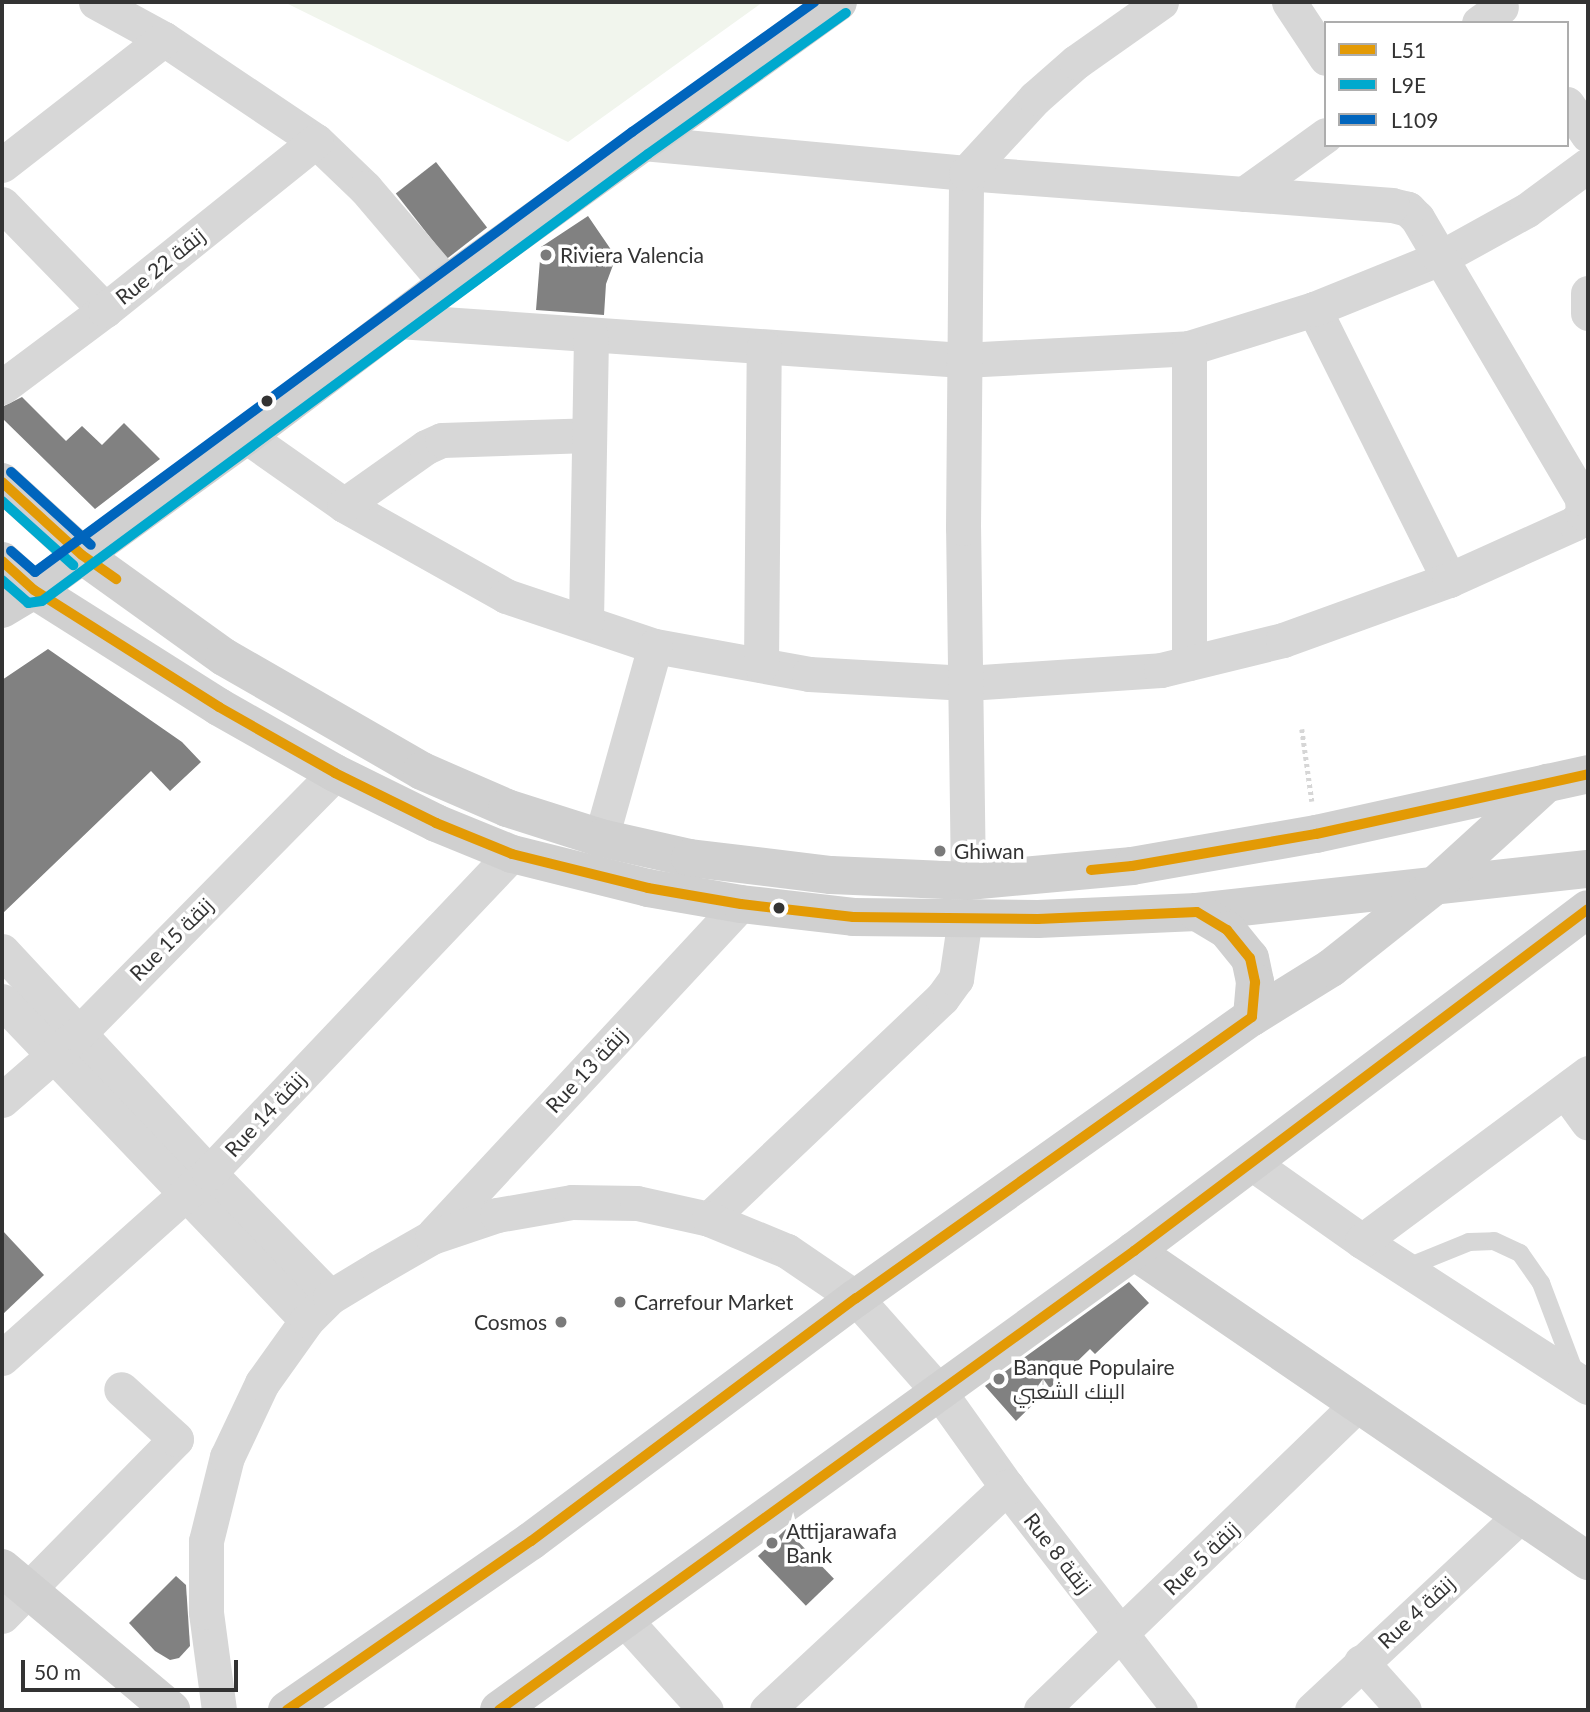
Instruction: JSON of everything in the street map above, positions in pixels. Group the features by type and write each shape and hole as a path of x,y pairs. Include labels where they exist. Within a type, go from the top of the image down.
{"street":[{"path":"96,2 164,38 316,141 365,188 447,284"},
{"path":"18,599 246,436 640,143 838,2"},
{"path":"968,881 963,360 966,173 1045,89 1076,62 1161,2"},
{"path":"1289,2 1324,55"},
{"path":"2,166 164,38"},
{"path":"1569,107 1588,135"},
{"path":"1244,194 1324,136"},
{"name":"Rue 22 زنقة","path":"2,387 105,310 316,141"},
{"path":"246,436 344,505 506,596 655,646 809,674 967,683 1161,670 1283,640 1450,580 1575,523 1583,513 1582,498 1417,218 1408,209 1392,205 966,173 640,143"},
{"path":"399,321 963,360 1189,348 1314,309 1440,258 1527,210 1588,165"},
{"path":"2,204 105,310"},
{"path":"1588,293 1588,313"},
{"path":"1314,309 1450,580"},
{"path":"586,622 591,336"},
{"path":"761,665 764,347"},
{"path":"1189,348 1189,663"},
{"path":"344,505 426,447 442,440 589,435"},
{"path":"2,482 82,555 224,657 422,771 507,808 601,838 690,858 818,874 968,881 1132,866 1316,834 1550,780 1588,774"},
{"path":"2,561 18,599 335,773 436,822 512,854 648,888 741,904 853,916 1038,919 1197,912 1588,869"},
{"path":"601,838 655,646"},
{"path":"287,1710 531,1541 856,1298 1252,1017 1331,968 1433,888 1550,780 1588,753"},
{"name":"Rue 15 زنقة","path":"2,1100 65,1044 335,773"},
{"name":"Rue 14 زنقة","path":"2,1357 197,1184 512,854"},
{"name":"Rue 13 زنقة","path":"432,1237 741,904"},
{"path":"499,1710 1134,1251 1588,909"},
{"path":"1197,912 1227,930 1250,958 1255,982 1252,1017"},
{"path":"709,1219 942,999 956,979 965,918"},
{"path":"2,951 65,1044 319,1308"},
{"path":"2,1001 65,1044"},
{"path":"1362,1241 1576,1082 1588,1123"},
{"path":"1250,1162 1362,1241 1583,1383"},
{"name":"Rue 8 زنقة","path":"432,1237 497,1215 572,1202 637,1203 709,1219 787,1251 856,1298 940,1393 1007,1487 1180,1710"},
{"path":"219,1710 206,1612 206,1541 227,1457 262,1383 319,1308 432,1237"},
{"path":"1134,1251 1588,1561"},
{"path":"121,1388 176,1439 10,1592 171,1710"},
{"name":"Rue 5 زنقة","path":"1041,1710 1359,1404"},
{"path":"767,1710 1007,1487"},
{"name":"Rue 4 زنقة","path":"1312,1710 1522,1514"},
{"path":"624,1619 706,1710"},
{"path":"1361,1662 1404,1710"}],"lane":[{"path":"1405,1268 1469,1242 1494,1241 1520,1252 1541,1283 1583,1383"}],"path":[{"path":"1302,729 1316,834"}],"shaded area":[{"path":"284,2 763,2 568,142"}],"building":[{"path":"436,162 487,227 447,259 396,193"},
{"path":"588,216 616,257 606,284 604,315 536,310 541,247"},
{"path":"22,397 66,441 82,426 102,445 124,423 160,459 95,509 2,418 2,407"},
{"path":"48,649 182,742 201,762 170,791 151,771 2,914 2,680"},
{"path":"2,1230 44,1275 2,1315"},
{"path":"1129,1282 1149,1303 1095,1354 1090,1349 1016,1421 985,1386"},
{"path":"786,1529 834,1579 806,1606 758,1556"},
{"path":"176,1576 186,1585 190,1646 179,1658 170,1660 155,1651 129,1623"}],"transit line":[{"name":"L109","path":"11,551 35,572 632,132 814,2"},
{"name":"L9E","path":"2,580 28,603 42,601 648,154 846,13"},
{"name":"L109","path":"11,472 91,545"},
{"name":"L51","path":"2,482 82,555 116,579"},
{"name":"L9E","path":"2,501 73,565"},
{"name":"L51","path":"2,561 34,590 219,707 335,773 436,823 512,854 648,888 741,904 853,917 1038,919 1197,912 1227,930 1250,958 1255,982 1252,1017 856,1298 531,1541 287,1710"},
{"name":"L51","path":"1091,870 1132,866 1316,834 1588,774"},
{"name":"L51","path":"499,1710 1134,1251 1588,909"}],"place":[{"name":"Riviera Valencia","path":"546,255"},
{"name":"Ghiwan","path":"940,851"},
{"name":"Carrefour Market","path":"620,1302"},
{"name":"Cosmos","path":"561,1322"},
{"name":"Banque Populaire البنك الشعبي","path":"999,1379"},
{"name":"Attijarawafa Bank","path":"772,1543"}]}
